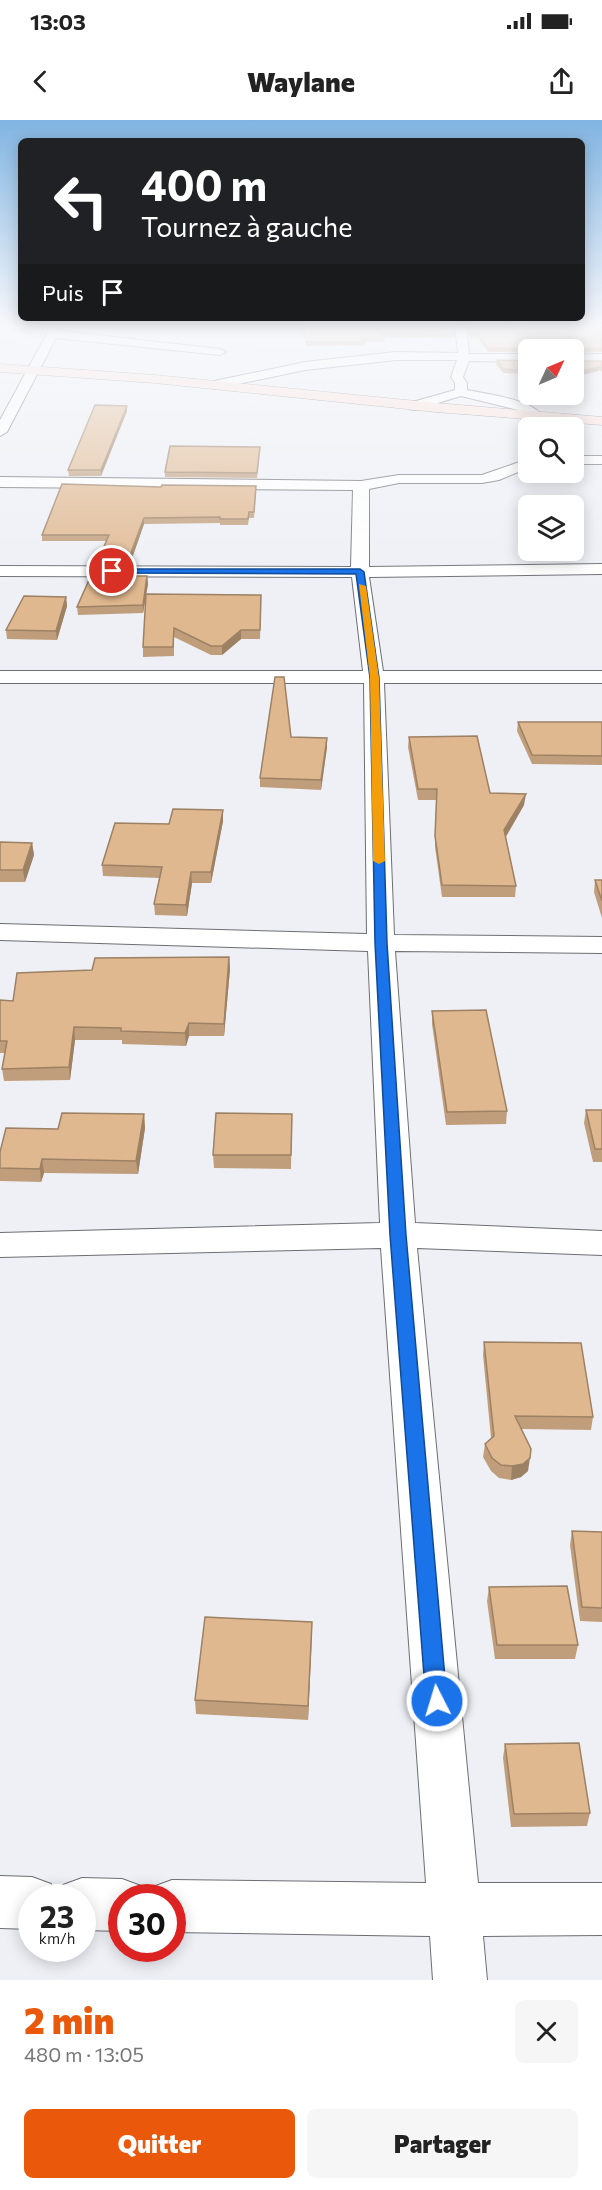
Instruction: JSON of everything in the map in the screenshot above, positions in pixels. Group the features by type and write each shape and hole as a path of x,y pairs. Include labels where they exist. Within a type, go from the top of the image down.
{"main road":[{"path":"489,413 531,417"},
{"path":"584,421 602,422"},
{"path":"584,427 602,430"}],"street":[{"path":"0,432 11,413"},
{"path":"527,413 531,417"},
{"path":"584,460 602,460"},
{"path":"0,482 361,486 399,479 482,479 494,477 518,467"},
{"path":"361,486 360,572 374,678 381,943 398,1235 460,1980"},
{"path":"0,571 360,572 602,569"},
{"path":"0,677 602,677"},
{"path":"0,932 381,943 602,945"},
{"path":"0,1245 398,1235 602,1243"},
{"path":"0,1902 18,1903"},
{"path":"186,1906 454,1910 602,1909"}],"building":[{"path":"92,413 124,413 101,470 68,470"},
{"path":"170,446 260,447 257,473 165,472"},
{"path":"62,484 161,487 162,485 256,486 254,512 249,512 248,519 144,518 129,558 99,558 109,535 42,535"},
{"path":"93,571 124,571 122,576 147,576 143,605 77,607"},
{"path":"146,594 261,595 260,630 241,630 222,646 211,646 174,628 173,647 143,647"},
{"path":"24,596 66,597 56,631 6,630"},
{"path":"275,677 284,677 291,737 327,738 321,780 260,778"},
{"path":"518,722 602,722 602,756 532,755"},
{"path":"477,736 490,793 526,794 504,830 516,886 442,885 435,836 437,789 418,789 409,737"},
{"path":"173,809 223,810 211,872 191,872 186,905 154,904 162,867 102,865 115,823 169,824"},
{"path":"0,842 32,843 23,870 0,870"},
{"path":"595,880 602,880 602,901"},
{"path":"229,957 224,1024 189,1023 185,1033 74,1027 69,1067 2,1069 7,1041 0,1041 0,1000 13,1001 17,973 92,970 95,958"},
{"path":"486,1010 507,1111 447,1112 432,1011"},
{"path":"586,1110 602,1110 602,1149 595,1149"},
{"path":"62,1113 144,1114 136,1161 42,1159 40,1169 0,1168 0,1152 6,1128 58,1129"},
{"path":"216,1113 292,1114 291,1155 213,1155"},
{"path":"484,1342 581,1343 593,1417 515,1416 531,1449 530,1458 523,1464 501,1465 492,1458 485,1444 494,1436"},
{"path":"572,1531 602,1532 602,1608 582,1607"},
{"path":"567,1586 578,1645 497,1645 489,1587"},
{"path":"205,1617 312,1622 308,1706 195,1700"},
{"path":"579,1743 590,1813 514,1814 505,1744"}],"slow traffic":[{"path":"362,586 374,678 379,861"}],"route":[{"path":"112,571 360,572 374,678 381,943 398,1235 437,1701"}]}
